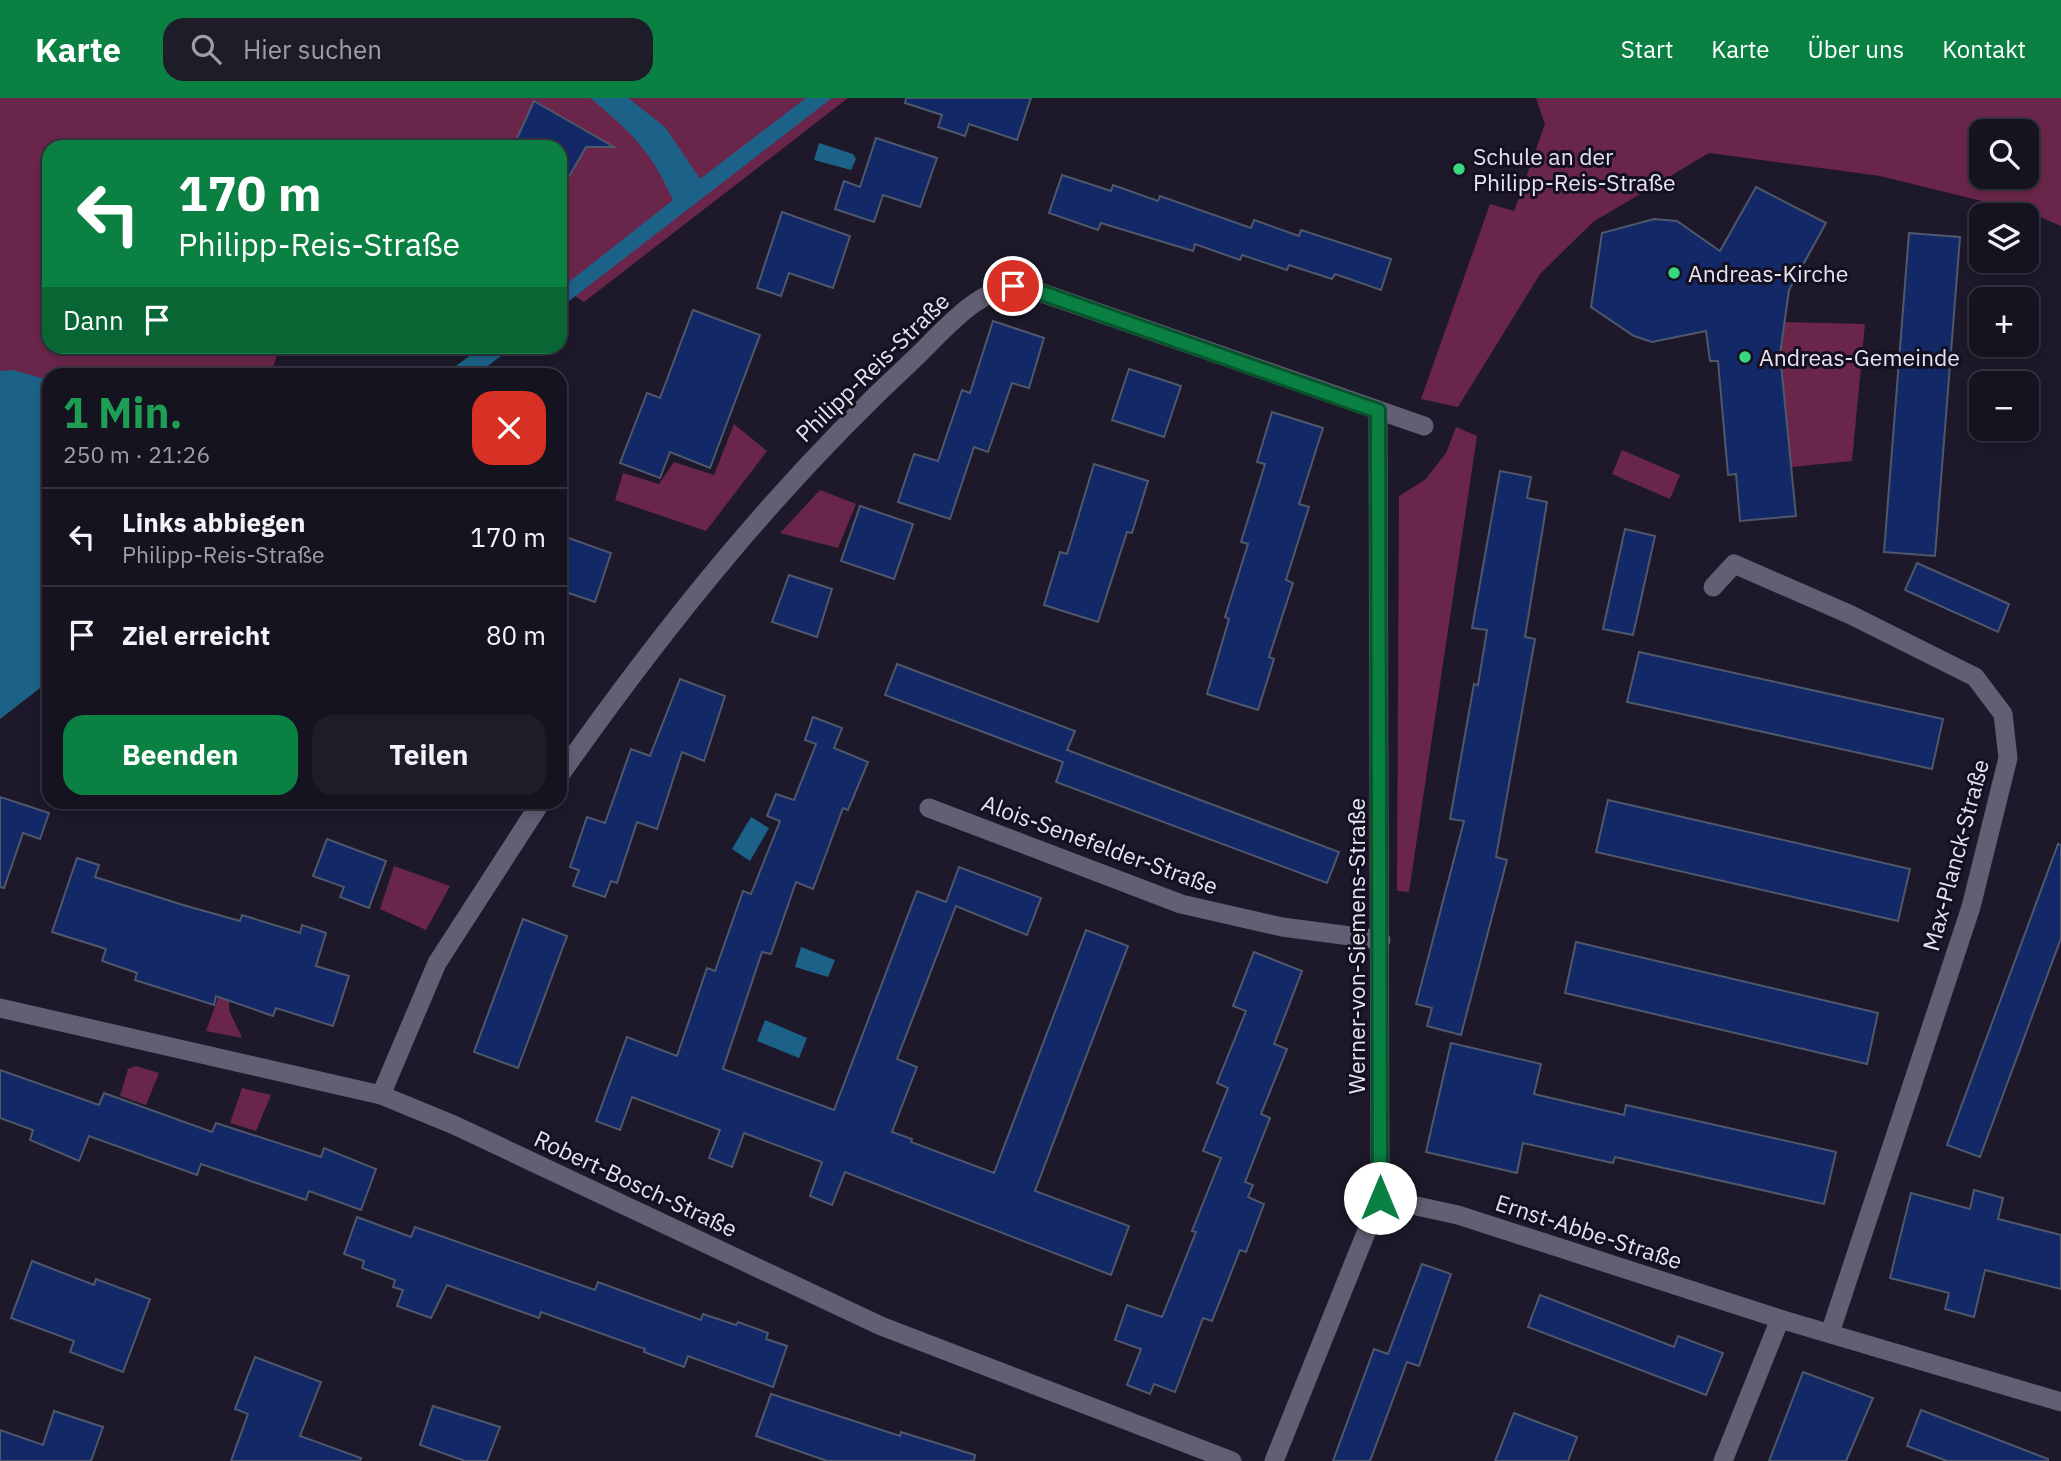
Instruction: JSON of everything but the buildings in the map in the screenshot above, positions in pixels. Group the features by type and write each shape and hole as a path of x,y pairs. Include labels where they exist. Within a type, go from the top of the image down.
{"street":[{"name":"Philipp-Reis-Straße","path":"567,765 661,636 836,432 971,305 1001,288 1025,287 1424,426"},
{"name":"Werner-von-Siemens-Straße","path":"1274,1461 1380,1198 1378,411"},
{"name":"Max-Planck-Straße","path":"1713,587 1734,564 1851,615 1975,677 2003,714 2008,758 1971,907 1830,1333"},
{"name":"Alois-Senefelder-Straße","path":"929,808 1181,904 1282,927 1381,940"},
{"path":"381,1096 437,963 536,809"},
{"name":"Robert-Bosch-Straße","path":"0,1008 381,1096 454,1125 881,1326 1232,1461"},
{"name":"Ernst-Abbe-Straße","path":"1380,1198 1458,1215 1780,1319 2061,1402"},
{"path":"1723,1461 1780,1319"}],"shaded area":[{"path":"0,98 848,98 584,302 567,291 567,140 42,140 42,354 278,354 273,368 42,368 42,686 0,719"},
{"path":"1536,98 2061,98 2061,226 2039,216 2039,203 1990,203 1880,176 1709,153 1593,222 1540,274 1458,407 1421,399 1490,204 1514,211 1545,124"},
{"path":"1784,322 1865,324 1852,461 1791,467 1780,354"},
{"path":"734,424 767,451 706,531 615,500 623,473 659,484 674,462 714,475"},
{"path":"1456,427 1477,436 1409,892 1397,891 1399,496 1426,479 1446,453"},
{"path":"1622,450 1680,475 1670,499 1612,474"},
{"path":"820,490 856,504 838,548 780,533"},
{"path":"394,866 450,886 426,930 380,909"},
{"path":"221,990 229,993 229,1010 242,1038 206,1031"},
{"path":"136,1066 159,1073 146,1105 120,1096 128,1069"},
{"path":"242,1088 271,1095 256,1131 230,1123"}],"water":[{"path":"590,98 628,98 665,127 700,179 806,98 832,98 567,303 567,283 673,200 648,155"},
{"path":"819,143 853,154 856,159 851,170 814,160"},
{"path":"472,354 504,354 485,368 453,368"},
{"path":"13,370 42,378 42,686 0,719 0,371"},
{"path":"751,817 769,828 750,861 732,849"},
{"path":"801,947 835,960 828,977 795,967"},
{"path":"765,1020 807,1038 799,1058 757,1041"}],"place":[{"name":"Schule an der Philipp-Reis-Straße","path":"1459,169"},
{"name":"Andreas-Kirche","path":"1674,273"},
{"name":"Andreas-Gemeinde","path":"1745,357"}],"route":[{"path":"1013,286 1025,287 1123,320 1378,411 1380,1198"}]}
